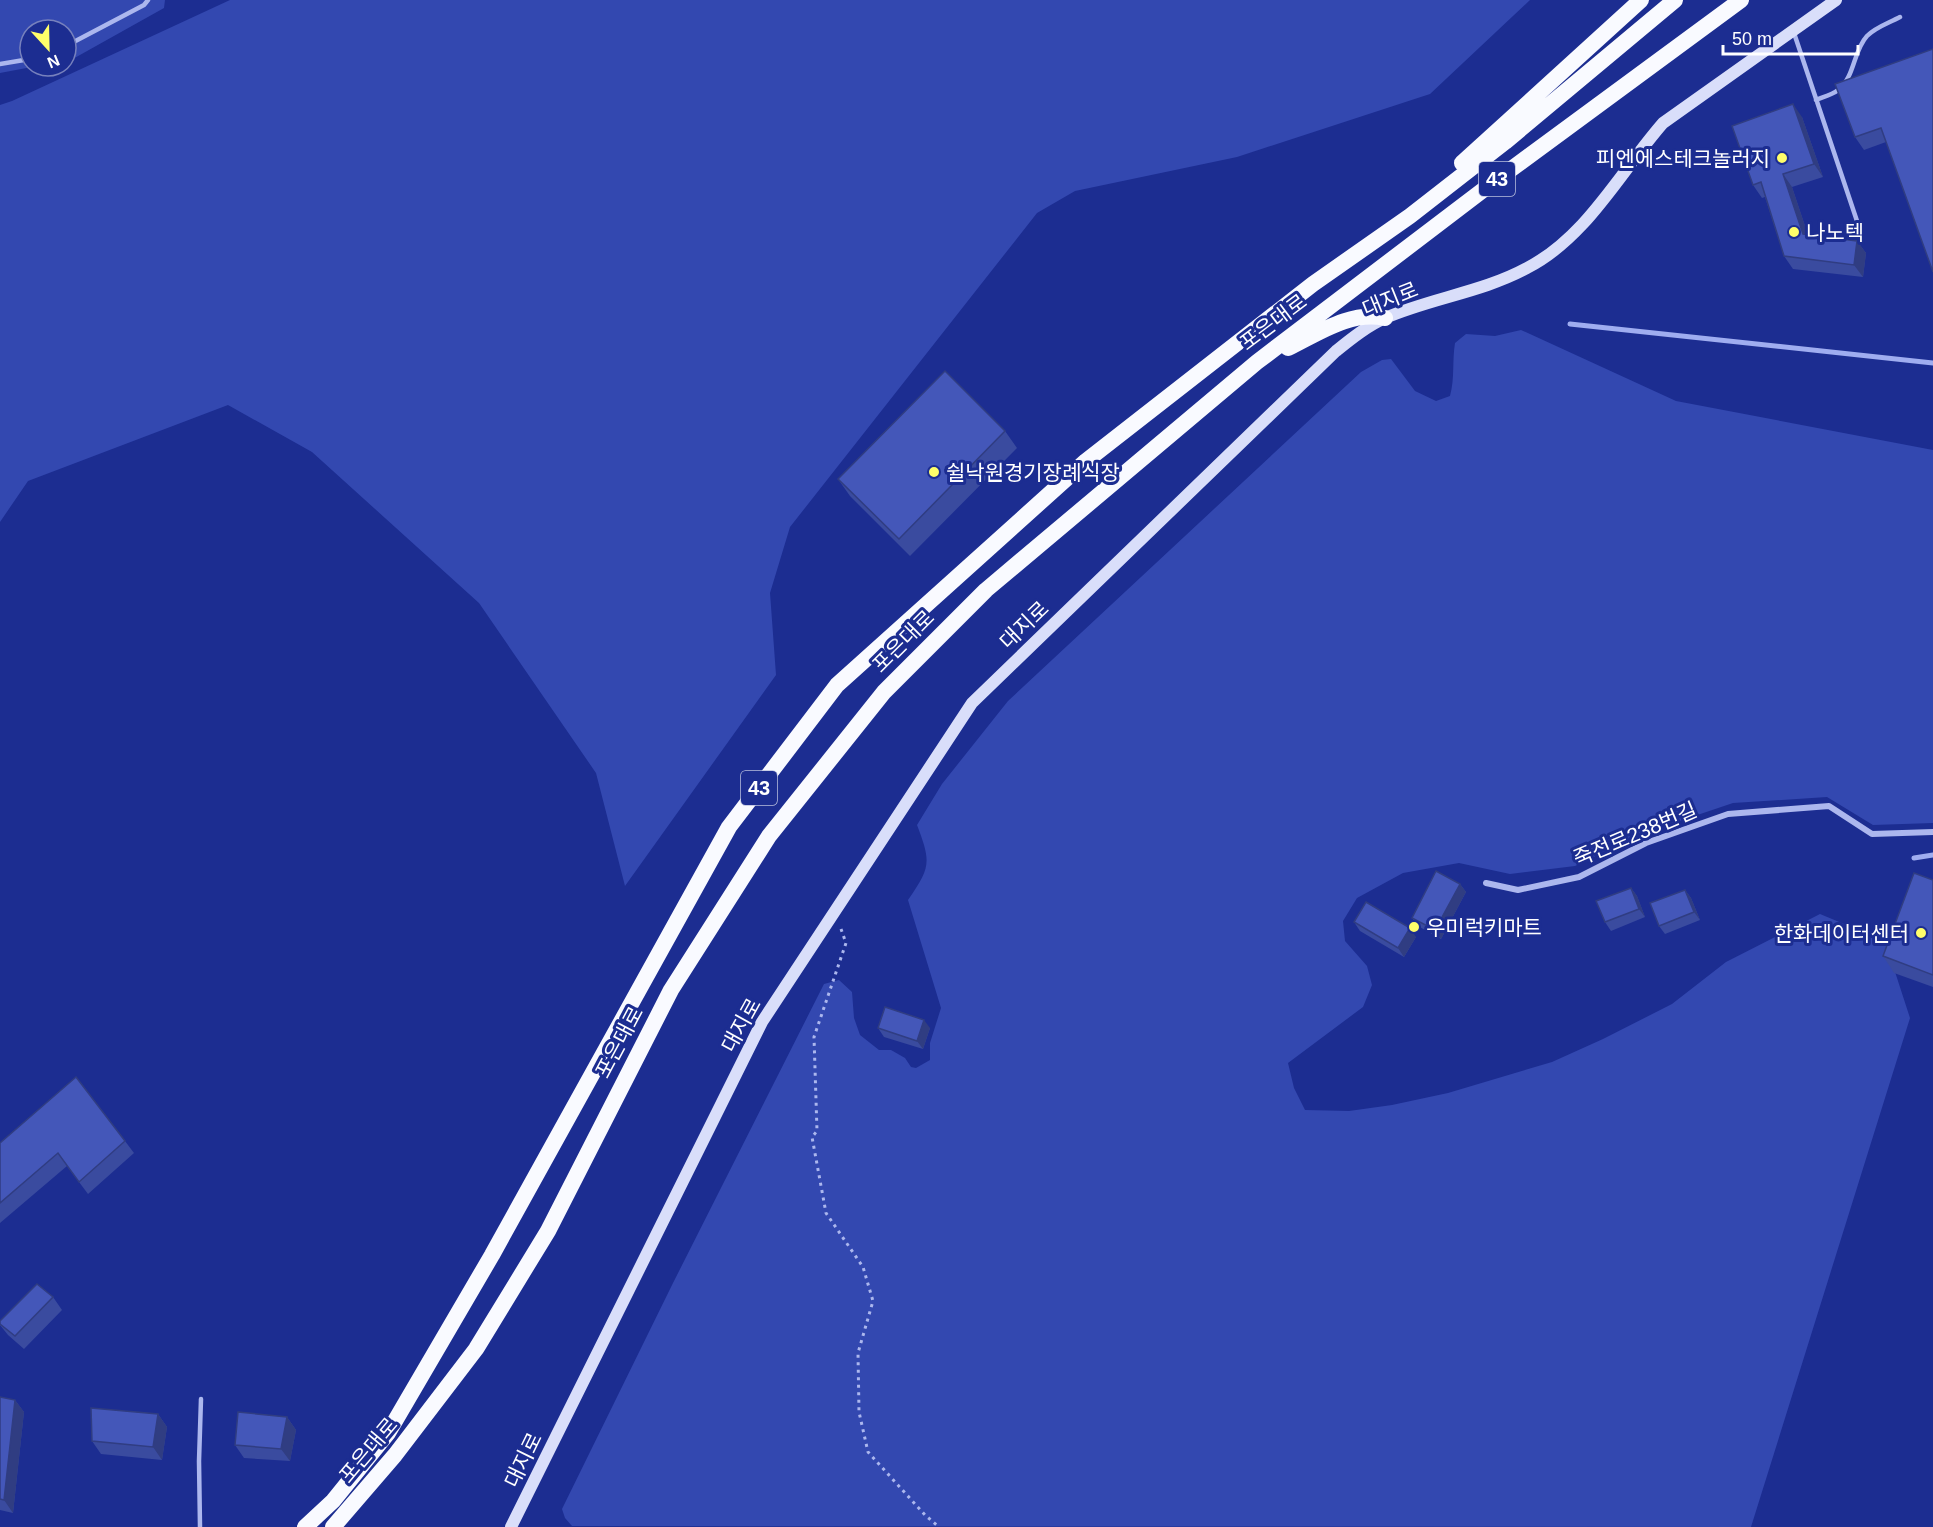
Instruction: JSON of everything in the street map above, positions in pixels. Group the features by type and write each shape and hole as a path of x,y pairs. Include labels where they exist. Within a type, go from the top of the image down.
{"highway":[{"path":"1410,216 1452,172 1641,0"},
{"name":"포은대로","path":"305,1527 333,1501 388,1433 492,1255 729,827 837,685 1086,461 1314,284 1410,216 1505,142 1675,0"},
{"name":"포은대로","path":"333,1527 396,1455 476,1349 548,1231 671,990 770,836 884,692 986,590 1257,362 1491,184 1741,0"},
{"path":"1257,362 1347,320 1372,315 1385,318"}],"main road":[{"name":"대지로","path":"511,1527 762,1022 972,703 1336,351 1360,332 1385,318 1502,279 1526,269 1549,255 1588,218 1640,149 1664,123 1836,0"}],"street":[{"name":"죽전로238번길","path":"1486,883 1518,890 1579,877 1646,843 1728,814 1829,806 1872,834 1933,832"}],"lane":[{"path":"78,40 144,5 148,0"},
{"path":"1816,100 1838,90 1845,81 1867,37 1881,26 1900,18"},
{"path":"1793,31 1859,227"},
{"path":"0,64 18,61"},
{"path":"200,1527 201,1399"}],"path":[{"path":"836,911 846,943 814,1037 817,1131 812,1137 826,1213 863,1267 873,1301 858,1353 859,1412 868,1452 925,1515 939,1527"}],"shaded area":[{"path":"0,0 165,0 164,8 78,56 78,18 18,18 18,70 0,73"},
{"path":"230,0 1530,0 1430,94 1237,157 1075,191 1037,213 790,527 770,593 776,675 625,886 596,773 479,603 312,452 228,405 28,481 0,522 0,105 62,78 78,78 78,70"},
{"path":"1521,330 1676,401 1933,450 1933,823 1873,825 1827,797 1733,803 1638,835 1575,866 1510,874 1459,863 1403,873 1357,898 1343,921 1345,941 1367,966 1372,985 1363,1007 1288,1063 1294,1088 1305,1110 1349,1111 1392,1105 1448,1093 1552,1062 1672,1004 1726,962 1820,914 1885,941 1910,1018 1751,1527 572,1526 565,1518 562,1509 824,984 839,980 852,992 854,1018 860,1035 879,1050 891,1050 905,1058 911,1067 916,1068 930,1060 930,1043 941,1008 908,900 925,872 926,864 925,848 917,825 942,784 1008,701 1361,372 1382,360 1391,359 1415,391 1436,401 1450,396 1455,343 1466,334 1495,336"}],"building":[{"path":"1933,49 1933,272 1881,128 1855,137 1835,84"},
{"path":"1793,104 1814,164 1783,174 1803,234 1857,241 1854,265 1784,256 1761,182 1753,185 1732,126"},
{"name":"쉴낙원경기장례식장","path":"945,371 1005,431 899,539 838,479"},
{"path":"1436,871 1460,884 1435,930 1412,918"},
{"path":"1914,873 1933,880 1933,975 1883,956"},
{"path":"1631,888 1639,909 1605,922 1596,901"},
{"path":"1685,890 1694,912 1659,926 1650,903"},
{"path":"1366,902 1410,928 1398,948 1354,922"},
{"path":"885,1007 924,1020 917,1041 878,1028"},
{"path":"76,1077 125,1141 79,1182 58,1153 0,1203 0,1143"},
{"path":"37,1284 53,1297 15,1336 0,1324 0,1321"},
{"path":"0,1397 15,1400 4,1500 0,1499"},
{"path":"91,1408 158,1414 153,1447 92,1441"},
{"path":"238,1412 287,1417 281,1449 235,1445"}],"waterway":[{"path":"1570,324 1933,363"},
{"path":"1914,858 1933,855"}],"place":[{"name":"피엔에스테크놀러지","path":"1782,158"},
{"name":"나노텍","path":"1794,232"},
{"name":"쉴낙원경기장례식장","path":"934,472"},
{"name":"우미럭키마트","path":"1414,927"},
{"name":"한화데이터센터","path":"1921,933"}]}
